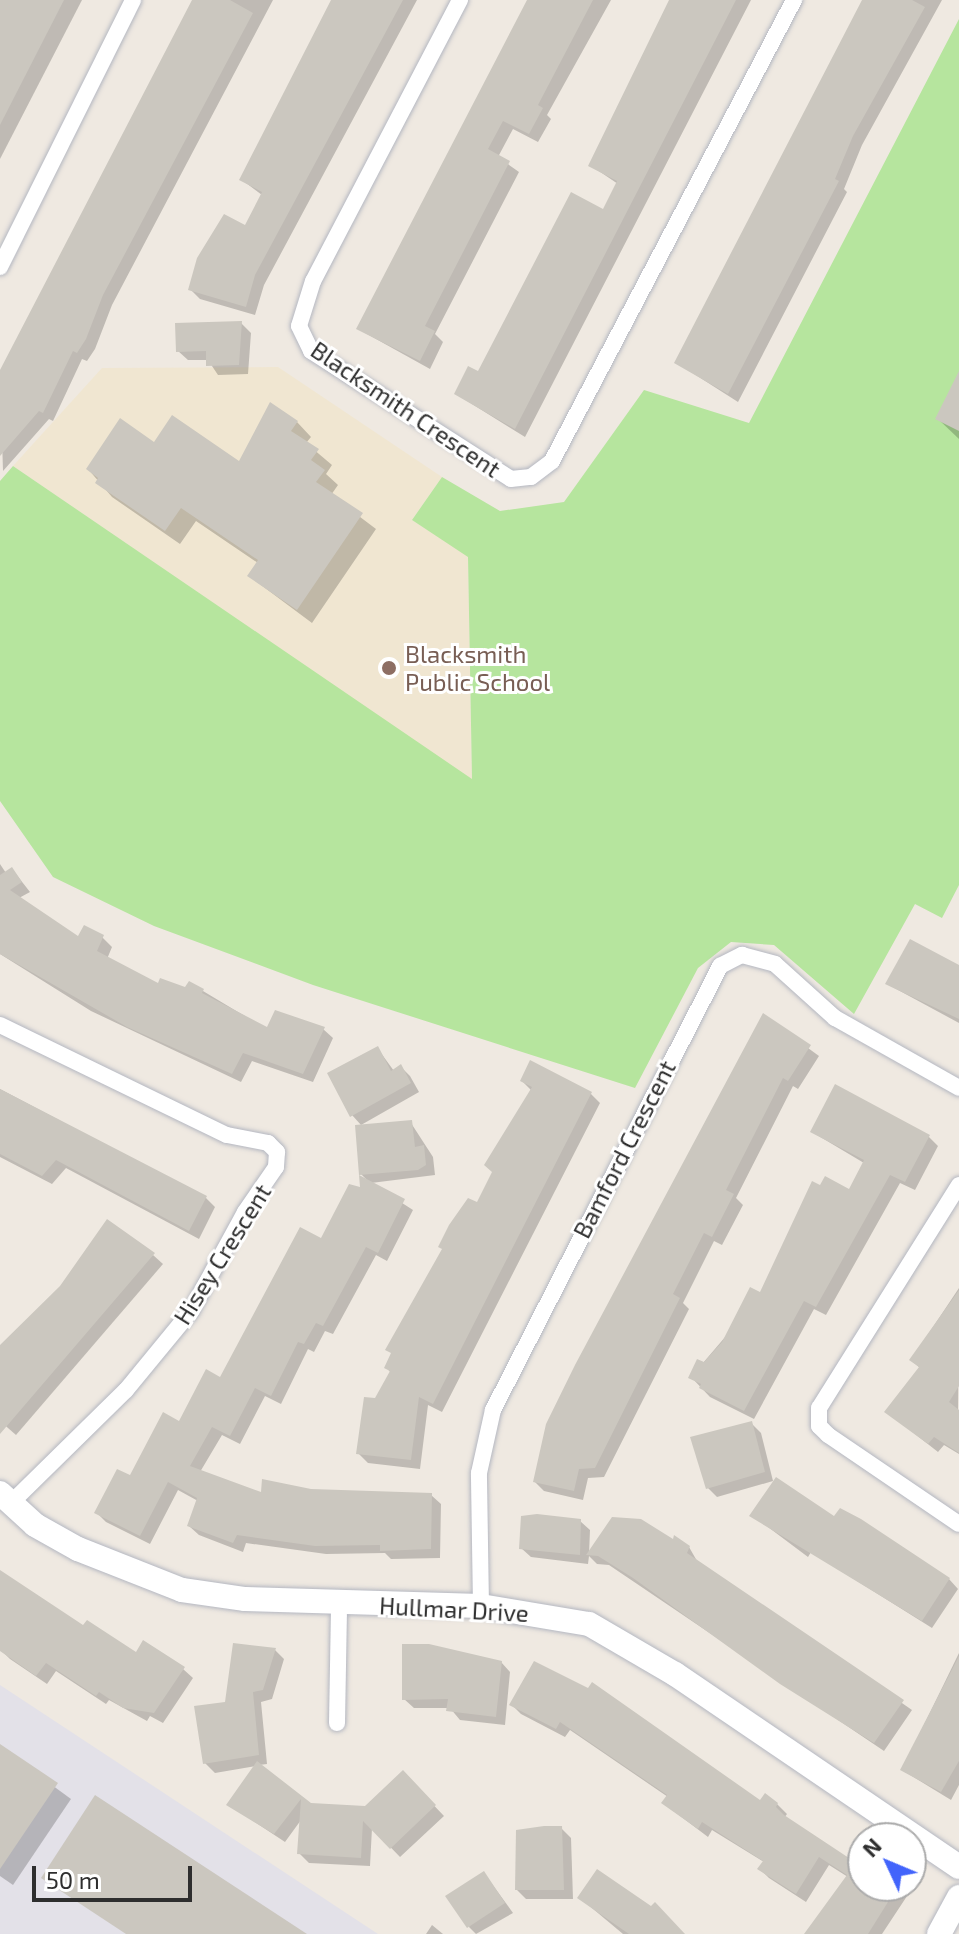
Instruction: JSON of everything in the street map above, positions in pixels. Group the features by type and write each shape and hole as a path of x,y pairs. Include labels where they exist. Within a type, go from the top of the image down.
{"street":[{"path":"0,267 133,0"},
{"name":"Blacksmith Crescent","path":"460,0 313,281 299,326 311,351 511,479 531,477 552,461 794,0"},
{"name":"Bamford Crescent","path":"481,1606 479,1473 493,1410 720,966 742,955 775,964 835,1018 959,1088"},
{"name":"Hisey Crescent","path":"0,1025 227,1135 268,1143 277,1152 276,1167 245,1212 191,1311 126,1390 5,1499"},
{"path":"959,1185 819,1408 819,1426 959,1524"},
{"name":"Hullmar Drive","path":"5,1499 49,1534 150,1581 245,1599 481,1606 553,1615 616,1638 959,1867"},
{"path":"337,1723 339,1604"},
{"path":"939,1934 959,1897"}],"shaded area":[{"name":"Blacksmith Public School","path":"278,367 442,477 412,520 468,556 472,780 13,466 102,368"},
{"path":"0,1685 378,1934 0,1934"}],"green space":[{"path":"959,19 959,885 942,918 915,904 854,1014 774,945 731,942 698,968 635,1088 313,985 154,926 53,877 0,801 0,481 13,466 472,779 468,557 412,520 442,477 500,511 564,502 644,390 749,423"}],"building":[{"path":"0,0 64,0 0,125"},
{"path":"192,0 230,0 253,13 103,295 86,339 77,353 73,351 43,413 39,411 0,456 0,370"},
{"path":"331,0 403,0 255,275 246,307 188,290 197,258 224,214 245,225 262,192 239,180"},
{"path":"527,0 593,0 538,105 543,108 529,134 503,121 488,149 510,161 425,326 435,331 420,361 356,329"},
{"path":"669,0 736,0 515,429 454,394 468,366 478,371 571,192 603,209 617,181 588,166"},
{"path":"862,0 912,0 925,7 853,136 835,179 839,181 728,394 674,363"},
{"path":"242,321 239,365 206,366 206,351 176,352 175,323"},
{"path":"959,371 959,431 935,419"},
{"path":"270,402 298,421 291,431 319,449 311,460 325,470 316,482 363,513 297,610 247,576 258,560 181,508 165,531 95,483 98,478 86,469 120,418 154,442 172,415 239,461"},
{"path":"12,867 22,882 10,890 78,936 84,925 104,935 97,951 158,983 160,978 185,987 189,981 204,989 202,993 267,1027 275,1010 325,1027 303,1074 243,1053 232,1074 127,1027 0,954 0,875"},
{"path":"910,939 959,965 959,1019 885,984"},
{"path":"763,1013 811,1045 788,1081 783,1078 726,1190 734,1194 712,1237 704,1233 673,1294 680,1298 595,1468 579,1469 574,1491 533,1482 546,1424"},
{"path":"378,1046 391,1071 401,1064 411,1083 350,1117 327,1073"},
{"path":"530,1060 592,1092 433,1404 419,1397 411,1460 356,1454 364,1397 375,1398 390,1371 384,1368 391,1353 385,1350 442,1249 438,1247 449,1225 468,1198 477,1202 492,1172 484,1165 532,1087 520,1081"},
{"path":"835,1084 930,1135 905,1182 890,1175 816,1307 804,1301 744,1411 699,1388 701,1384 688,1378 697,1359 704,1362 722,1342 750,1287 760,1292 812,1181 820,1185 825,1176 849,1189 864,1160 810,1132"},
{"path":"0,1089 207,1196 189,1231 56,1160 42,1176 0,1154"},
{"path":"412,1120 415,1147 424,1145 426,1165 418,1170 359,1175 355,1125"},
{"path":"359,1175 405,1199 378,1253 366,1247 323,1326 316,1323 304,1344 298,1342 271,1396 255,1388 230,1436 212,1427 190,1466 261,1492 262,1479 311,1489 432,1493 431,1549 380,1551 380,1545 315,1546 237,1535 233,1543 187,1526 197,1498 168,1482 140,1536 94,1513 117,1469 130,1475 163,1412 179,1421 206,1369 220,1377 300,1227 321,1238 349,1184 360,1187"},
{"path":"107,1219 155,1253 0,1434 0,1345 60,1286"},
{"path":"959,1290 959,1386 949,1402 959,1410 959,1453 934,1437 928,1444 884,1412 919,1367 909,1360"},
{"path":"752,1421 765,1472 706,1489 690,1437"},
{"path":"776,1477 834,1516 840,1508 861,1519 950,1578 922,1621 749,1516"},
{"path":"537,1514 581,1519 580,1555 519,1549 521,1516"},
{"path":"612,1517 641,1519 673,1539 674,1535 690,1546 687,1553 904,1700 874,1743 780,1684 633,1578 598,1556 586,1555"},
{"path":"0,1570 83,1625 87,1620 136,1652 143,1640 185,1667 154,1713 123,1708 99,1692 96,1696 46,1663 36,1676 0,1651"},
{"path":"233,1643 276,1648 263,1690 253,1692 259,1755 203,1764 194,1706 225,1702"},
{"path":"402,1644 429,1644 502,1661 496,1717 446,1711 448,1699 402,1700"},
{"path":"959,1656 959,1761 941,1792 900,1770"},
{"path":"534,1661 588,1688 592,1682 760,1800 765,1793 778,1803 776,1807 784,1815 847,1857 847,1875 819,1857 796,1894 757,1869 763,1861 702,1822 698,1829 661,1803 667,1795 560,1722 556,1729 509,1705"},
{"path":"0,1744 58,1783 0,1869"},
{"path":"257,1761 311,1803 365,1806 403,1770 436,1805 390,1849 363,1821 361,1858 297,1854 301,1799 274,1834 226,1805"},
{"path":"95,1795 307,1934 126,1934 41,1878"},
{"path":"562,1826 564,1890 515,1890 516,1830"},
{"path":"597,1869 651,1906 655,1902 685,1934 629,1934 577,1898"},
{"path":"484,1871 505,1903 467,1928 445,1896"},
{"path":"847,1875 847,1902 888,1902 868,1934 804,1934"}],"place":[{"name":"Blacksmith Public School","path":"389,668"}]}
